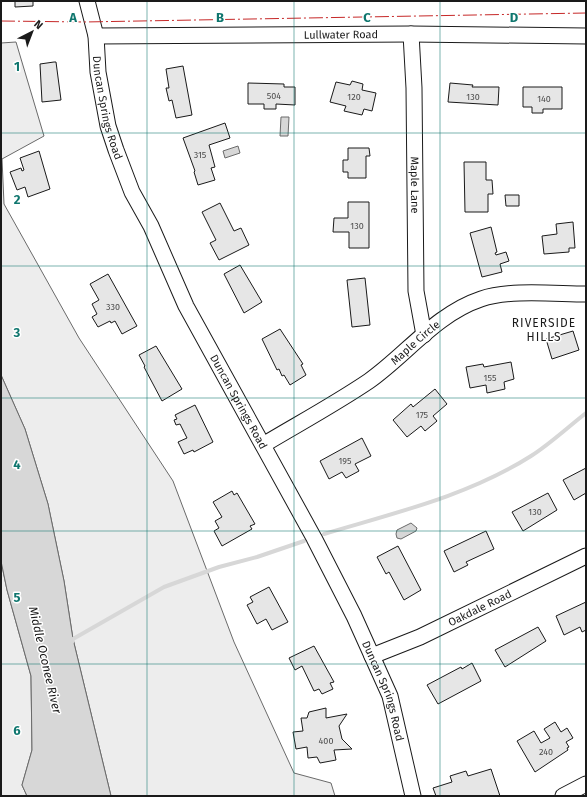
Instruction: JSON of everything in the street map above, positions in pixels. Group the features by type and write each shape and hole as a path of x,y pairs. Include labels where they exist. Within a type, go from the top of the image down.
{"street":[{"name":"Duncan Springs Road","path":"87,1 96,36 99,78 108,126 132,192 151,226 186,306 318,545 354,616 390,696 414,796"},
{"name":"Lullwater Road","path":"96,36 411,34 586,36"},
{"name":"Maple Lane","path":"411,34 414,88 416,291 424,335"},
{"name":"Maple Circle","path":"263,445 370,381 424,335 458,309 480,299 502,294 586,294"},
{"name":"Oakdale Road","path":"372,656 420,638 586,556"},
{"path":"563,796 586,784"}],"shaded area":[{"path":"16,42 44,136 2,159 4,204 79,338 173,481 234,642 294,773 331,783 335,796 111,796 73,639 64,581 48,504 25,429 1,375 1,43"},
{"path":"1,561 7,590 31,676 32,750 22,785 27,796 1,796"}],"water":[{"path":"281,117 289,117 288,136 280,136"},
{"path":"238,146 240,153 225,158 223,151"},
{"name":"Middle Oconee River","path":"1,375 25,429 48,504 64,581 73,639 111,796 27,796 22,785 32,750 31,676 7,590 1,561"},
{"path":"411,523 417,528 416,531 401,539 397,538 397,530"}],"building":[{"path":"15,1 33,1 33,6 15,7"},
{"path":"56,62 61,100 42,102 40,64"},
{"path":"183,66 192,115 176,118 172,100 169,101 166,88 169,88 166,69"},
{"path":"352,81 363,84 362,90 376,93 372,111 364,109 362,115 344,111 346,106 330,102 336,82 350,85"},
{"path":"248,83 284,84 284,87 295,87 295,105 276,104 276,109 264,109 264,104 248,104"},
{"path":"450,83 473,85 472,87 499,87 498,105 448,102"},
{"path":"523,87 562,87 562,109 543,109 543,113 532,113 532,107 523,107"},
{"path":"225,123 230,138 209,145 215,167 211,168 215,180 198,185 195,171 183,138"},
{"path":"348,148 369,148 370,156 366,156 366,178 348,178 348,172 343,172 343,160 348,160"},
{"path":"39,151 50,189 28,197 25,187 17,190 10,172 21,168 22,171 24,170 20,158"},
{"path":"464,162 486,162 486,180 492,180 493,194 488,194 488,212 465,212"},
{"path":"505,195 519,195 519,206 506,206"},
{"path":"348,202 369,202 369,248 349,248 349,232 333,232 334,218 348,218"},
{"path":"220,203 234,231 241,228 249,245 219,260 210,243 216,240 202,212"},
{"path":"573,222 575,248 569,248 569,252 544,254 542,236 557,234 556,224"},
{"path":"491,227 497,252 495,253 496,255 506,252 509,261 500,264 502,272 482,277 470,233"},
{"path":"240,265 262,302 244,313 224,274"},
{"path":"108,274 137,326 122,334 115,321 111,323 110,321 98,327 92,317 97,314 92,304 99,300 90,284"},
{"path":"365,278 370,325 352,327 347,280"},
{"path":"280,329 303,364 301,365 306,375 290,385 284,375 282,376 279,369 277,370 262,339"},
{"path":"573,331 579,350 552,359 546,339"},
{"path":"156,346 182,389 162,401 139,355"},
{"path":"511,362 514,379 504,382 505,389 487,393 486,385 470,388 466,367 483,364 484,367"},
{"path":"435,389 447,404 433,416 437,421 425,431 421,426 407,437 393,420 411,404 413,407"},
{"path":"195,405 213,442 194,452 193,450 184,454 178,442 187,438 180,424 176,425 174,420 177,419 175,415"},
{"path":"362,438 371,456 355,464 359,471 346,478 342,472 329,479 320,461"},
{"path":"586,468 586,493 574,500 563,480"},
{"path":"232,491 234,495 237,493 255,524 250,526 252,529 222,546 214,531 219,528 215,521 222,517 213,502"},
{"path":"548,493 557,510 523,531 512,512"},
{"path":"486,531 494,549 466,562 468,565 454,572 444,551"},
{"path":"398,546 421,590 404,600 389,572 386,574 377,557"},
{"path":"269,587 288,622 272,630 266,619 257,624 247,605 253,602 250,597"},
{"path":"586,602 586,630 582,632 580,627 564,635 556,616"},
{"path":"538,627 546,641 505,667 495,650"},
{"path":"314,646 334,682 330,683 333,689 322,694 319,689 314,691 302,666 295,670 289,658"},
{"path":"472,663 481,681 438,704 427,685 461,667 462,669"},
{"path":"326,708 326,718 347,714 339,726 342,739 352,749 334,750 336,760 320,763 317,757 308,758 307,747 296,749 293,732 303,731 301,718 307,718 309,712"},
{"path":"555,722 561,732 567,728 573,738 566,742 569,747 567,748 568,750 535,772 517,741 534,731 541,743 550,738 544,729"},
{"path":"491,769 500,796 436,796 433,788 452,782 450,776 466,771 468,776"}],"waterway":[{"path":"324,534 404,511 456,493 482,482 531,456 586,413"},
{"path":"72,642 73,639 164,587 219,567 257,557 304,541"}],"power":[{"path":"1,21 84,22 586,13"}],"district":[{"name":"RIVERSIDE HILLS","path":"544,330"}]}
